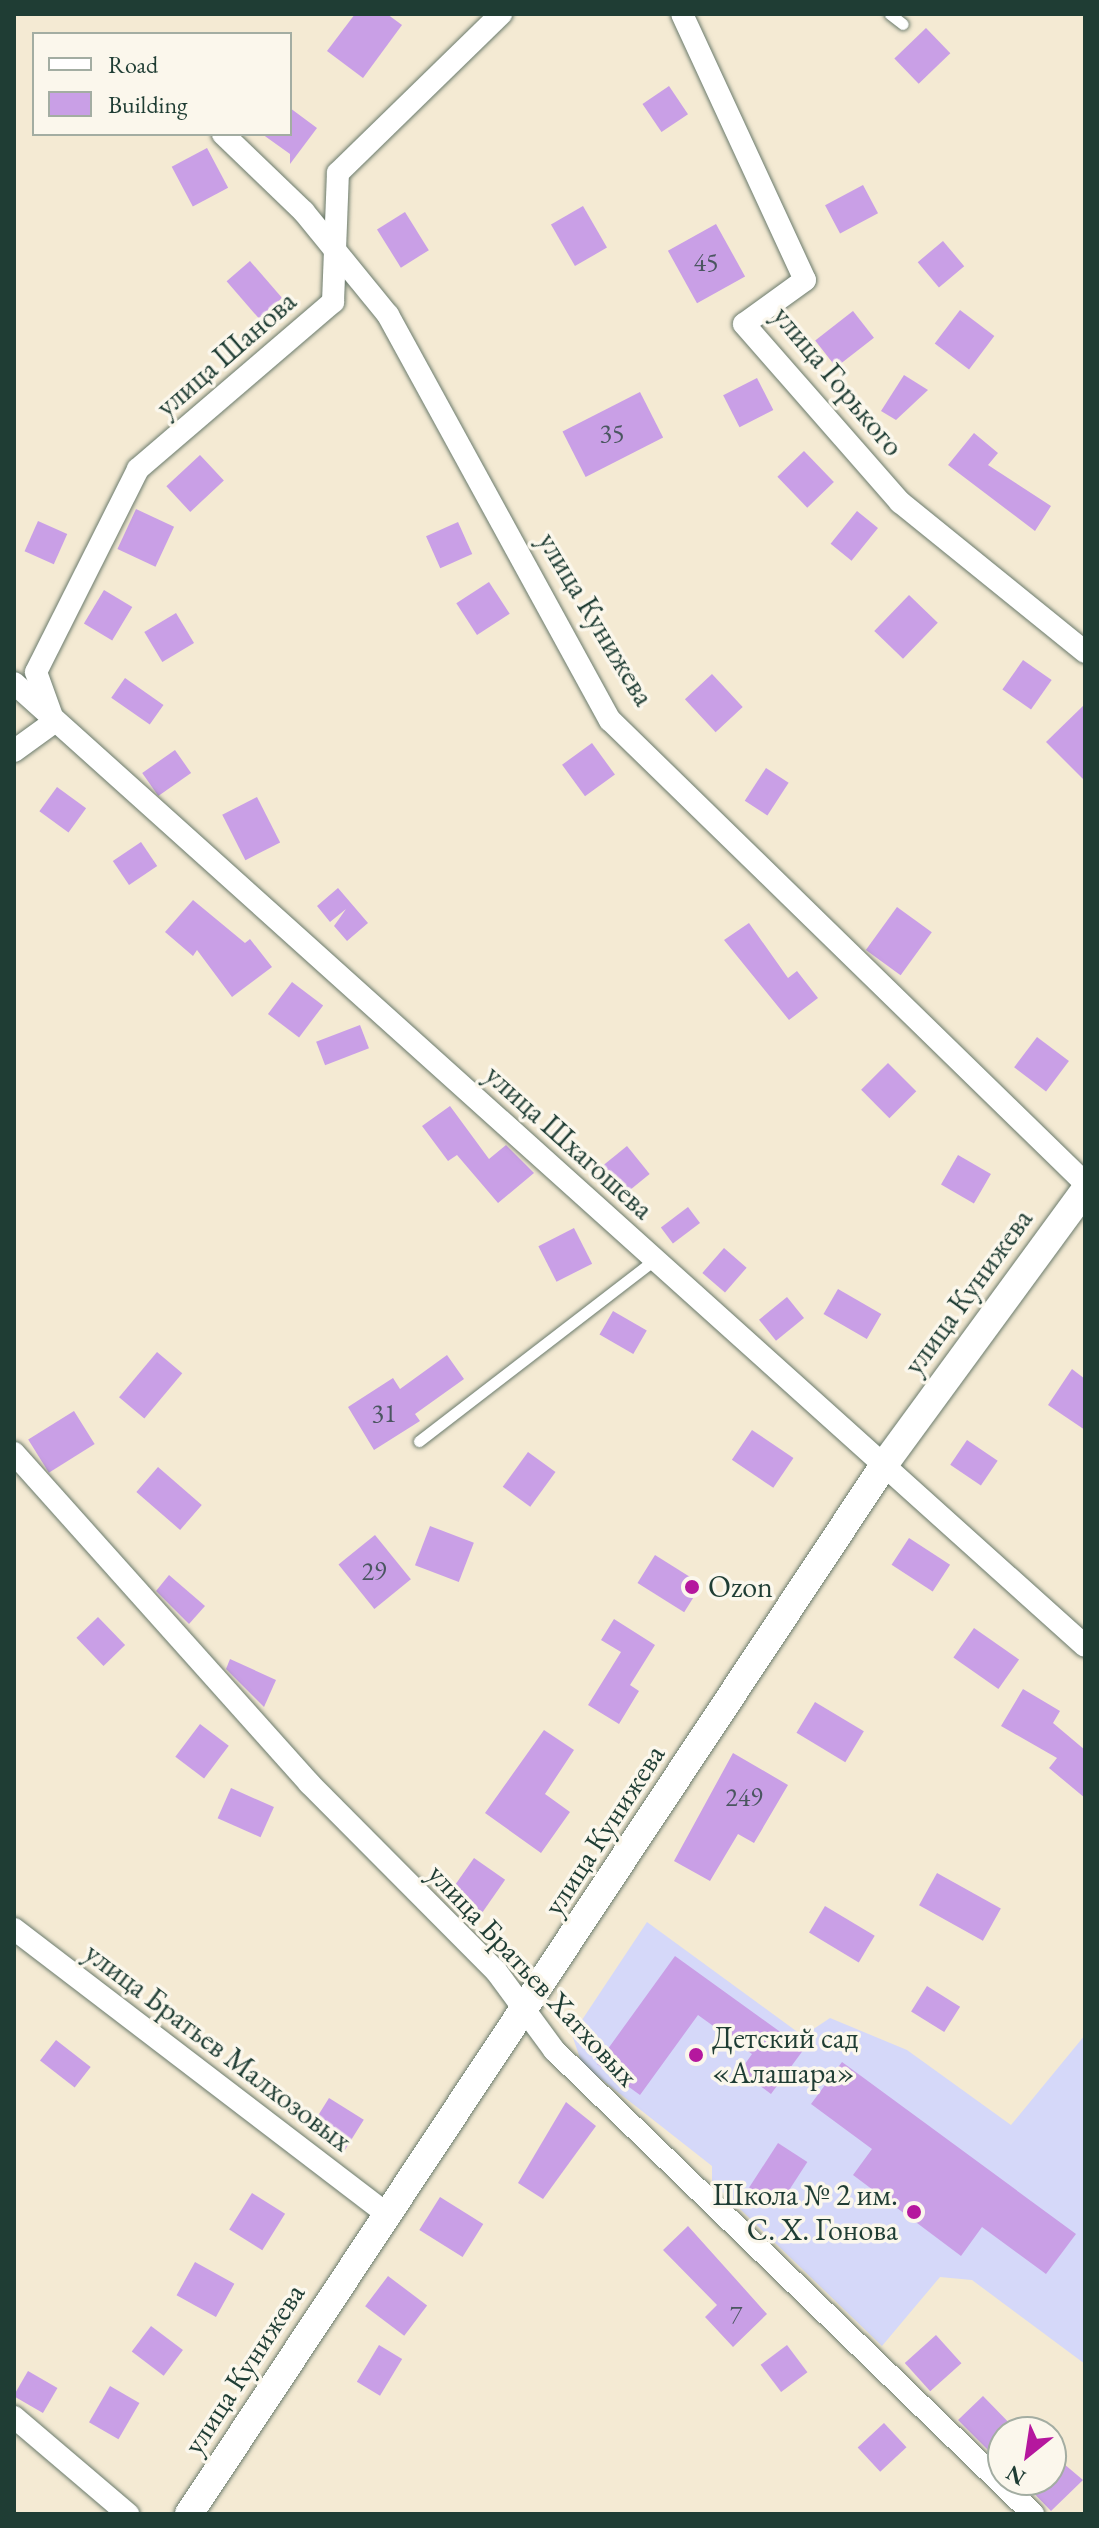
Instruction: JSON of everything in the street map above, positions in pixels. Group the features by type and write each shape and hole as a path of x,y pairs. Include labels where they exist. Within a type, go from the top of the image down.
{"street":[{"name":"улица Шанова","path":"54,722 36,672 138,469 333,302 338,173 501,14"},
{"name":"улица Горького","path":"682,14 805,280 744,324 900,502 1085,652"},
{"name":"улица Кунижева","path":"225,136 335,250 388,315 610,720 1085,1183"},
{"name":"улица Шхагошева","path":"14,683 655,1259 886,1462 1085,1646"},
{"path":"14,751 54,722"},
{"name":"улица Кунижева","path":"189,2514 886,1462 1085,1190"},
{"name":"улица Братьев Хатховых","path":"14,1453 309,1783 496,1971 554,2050 1033,2514"},
{"name":"улица Братьев Малхозовых","path":"14,1929 387,2214"},
{"path":"14,2417 128,2514"}],"lane":[{"path":"890,14 903,24"},
{"path":"419,1441 655,1259"}],"shaded area":[{"name":"Школа № 2 им. С. Х. Гонова","path":"647,1922 803,2036 830,2018 907,2050 1011,2125 1085,2035 1085,2364 972,2280 940,2277 882,2346 712,2182 712,2166 582,2064 572,2035"}],"building":[{"path":"355,14 387,14 402,25 363,78 327,51"},
{"path":"926,28 950,53 919,84 894,59"},
{"path":"669,86 688,114 661,132 642,104"},
{"path":"292,109 317,128 290,164 290,154 265,136 292,136"},
{"path":"207,148 228,188 193,207 172,167"},
{"path":"863,185 878,213 840,233 825,205"},
{"path":"583,206 607,248 575,266 551,224"},
{"path":"405,212 429,250 401,268 377,229"},
{"path":"716,224 745,276 697,303 668,251"},
{"path":"943,241 964,266 939,287 918,262"},
{"path":"250,261 282,298 259,318 227,281"},
{"path":"960,310 994,336 969,369 935,344"},
{"path":"853,311 874,338 836,367 815,341"},
{"path":"904,375 928,390 896,420 881,411"},
{"path":"757,378 773,410 739,427 723,395"},
{"path":"640,392 663,437 586,477 562,431"},
{"path":"974,433 998,453 988,465 1051,506 1035,531 948,465"},
{"path":"804,451 834,482 807,508 777,477"},
{"path":"200,455 224,481 190,512 166,486"},
{"path":"136,509 174,527 155,567 117,549"},
{"path":"857,511 878,528 852,561 831,544"},
{"path":"38,521 67,534 54,564 25,551"},
{"path":"458,522 472,554 440,568 426,536"},
{"path":"489,582 510,614 477,635 456,603"},
{"path":"104,590 132,607 112,640 84,623"},
{"path":"909,595 938,623 903,659 874,631"},
{"path":"176,613 194,643 162,662 144,632"},
{"path":"1023,660 1052,680 1031,710 1002,689"},
{"path":"712,674 743,707 716,732 685,699"},
{"path":"125,678 164,705 150,725 111,698"},
{"path":"1085,704 1085,781 1046,742"},
{"path":"592,743 615,775 585,796 562,765"},
{"path":"175,750 191,773 158,796 142,773"},
{"path":"766,768 789,783 767,815 745,801"},
{"path":"57,787 86,808 68,832 39,811"},
{"path":"257,797 280,842 245,860 222,815"},
{"path":"141,842 157,866 129,885 113,861"},
{"path":"338,888 368,923 347,941 334,926 346,909 330,922 317,906"},
{"path":"193,900 245,943 250,939 272,967 232,997 197,950 193,956 165,932"},
{"path":"897,907 932,932 901,975 866,950"},
{"path":"749,923 788,978 797,971 818,998 789,1020 724,940"},
{"path":"292,982 323,1005 299,1037 268,1014"},
{"path":"360,1025 369,1048 325,1065 316,1042"},
{"path":"1037,1037 1069,1061 1046,1091 1014,1067"},
{"path":"888,1063 916,1091 889,1118 861,1090"},
{"path":"450,1106 489,1159 506,1145 534,1173 498,1203 457,1155 448,1161 422,1126"},
{"path":"627,1146 650,1174 622,1197 599,1169"},
{"path":"958,1155 991,1174 974,1203 941,1184"},
{"path":"688,1207 700,1223 673,1243 661,1227"},
{"path":"574,1228 592,1264 557,1282 538,1246"},
{"path":"724,1248 747,1268 725,1293 702,1273"},
{"path":"838,1289 881,1314 867,1339 824,1314"},
{"path":"787,1297 804,1318 776,1341 759,1320"},
{"path":"613,1311 647,1330 633,1354 600,1334"},
{"path":"157,1352 182,1373 144,1418 119,1397"},
{"path":"447,1355 464,1379 415,1414 420,1421 374,1450 348,1407 393,1378 400,1389"},
{"path":"1072,1369 1085,1379 1085,1430 1048,1405"},
{"path":"74,1411 95,1444 49,1473 28,1440"},
{"path":"752,1430 793,1458 773,1488 732,1460"},
{"path":"967,1440 998,1461 981,1486 950,1465"},
{"path":"528,1452 556,1472 530,1507 503,1487"},
{"path":"158,1467 202,1505 180,1530 136,1492"},
{"path":"430,1526 474,1543 459,1582 415,1565"},
{"path":"375,1535 411,1579 374,1609 338,1565"},
{"path":"909,1538 950,1565 933,1592 892,1565"},
{"path":"655,1555 702,1584 684,1612 638,1583"},
{"path":"169,1575 205,1606 189,1624 156,1591"},
{"path":"98,1617 125,1645 104,1666 76,1638"},
{"path":"614,1619 655,1645 630,1685 639,1691 619,1724 588,1705 621,1652 601,1640"},
{"path":"974,1628 1019,1660 998,1689 953,1657"},
{"path":"230,1659 276,1680 264,1707 226,1669"},
{"path":"1023,1689 1060,1711 1053,1723 1085,1750 1085,1798 1049,1768 1057,1758 1001,1726"},
{"path":"815,1702 864,1731 845,1762 796,1733"},
{"path":"200,1724 229,1746 204,1778 175,1757"},
{"path":"544,1730 574,1750 545,1794 570,1812 541,1853 485,1813"},
{"path":"733,1753 788,1785 754,1843 738,1834 710,1881 674,1861"},
{"path":"231,1788 274,1807 261,1837 218,1818"},
{"path":"474,1858 505,1880 482,1913 450,1892"},
{"path":"937,1873 1001,1908 983,1941 919,1905"},
{"path":"825,1906 875,1936 859,1962 809,1933"},
{"path":"675,1956 804,2049 771,2094 740,2071 752,2054 698,2015 640,2095 597,2064"},
{"path":"927,1986 960,2007 944,2032 911,2011"},
{"path":"56,2040 91,2067 75,2088 40,2060"},
{"path":"842,2062 1076,2234 1046,2274 982,2227 961,2256 853,2175 872,2149 811,2104"},
{"path":"329,2098 364,2120 344,2152 309,2130"},
{"path":"566,2102 596,2126 543,2199 518,2183"},
{"path":"778,2143 807,2162 778,2207 749,2187"},
{"path":"252,2193 285,2214 262,2250 229,2229"},
{"path":"440,2197 483,2224 463,2257 419,2230"},
{"path":"688,2226 767,2314 733,2347 705,2317 717,2305 663,2250"},
{"path":"195,2262 234,2284 216,2317 177,2295"},
{"path":"388,2276 427,2305 404,2336 365,2306"},
{"path":"151,2326 183,2350 164,2376 132,2352"},
{"path":"936,2335 961,2363 930,2391 905,2363"},
{"path":"379,2345 402,2359 380,2396 357,2382"},
{"path":"787,2345 807,2372 781,2392 761,2365"},
{"path":"28,2371 57,2388 43,2413 14,2396"},
{"path":"110,2386 139,2403 118,2439 89,2422"},
{"path":"983,2396 1002,2416 987,2416 987,2449 958,2420"},
{"path":"884,2423 907,2447 880,2472 858,2448"},
{"path":"1067,2466 1083,2480 1067,2496"},
{"path":"1036,2496 1066,2496 1051,2511"}],"place":[{"name":"Ozon","path":"692,1587"},
{"name":"Детский сад «Алашара»","path":"696,2055"},
{"name":"Школа № 2 им. С. Х. Гонова","path":"914,2212"}]}
